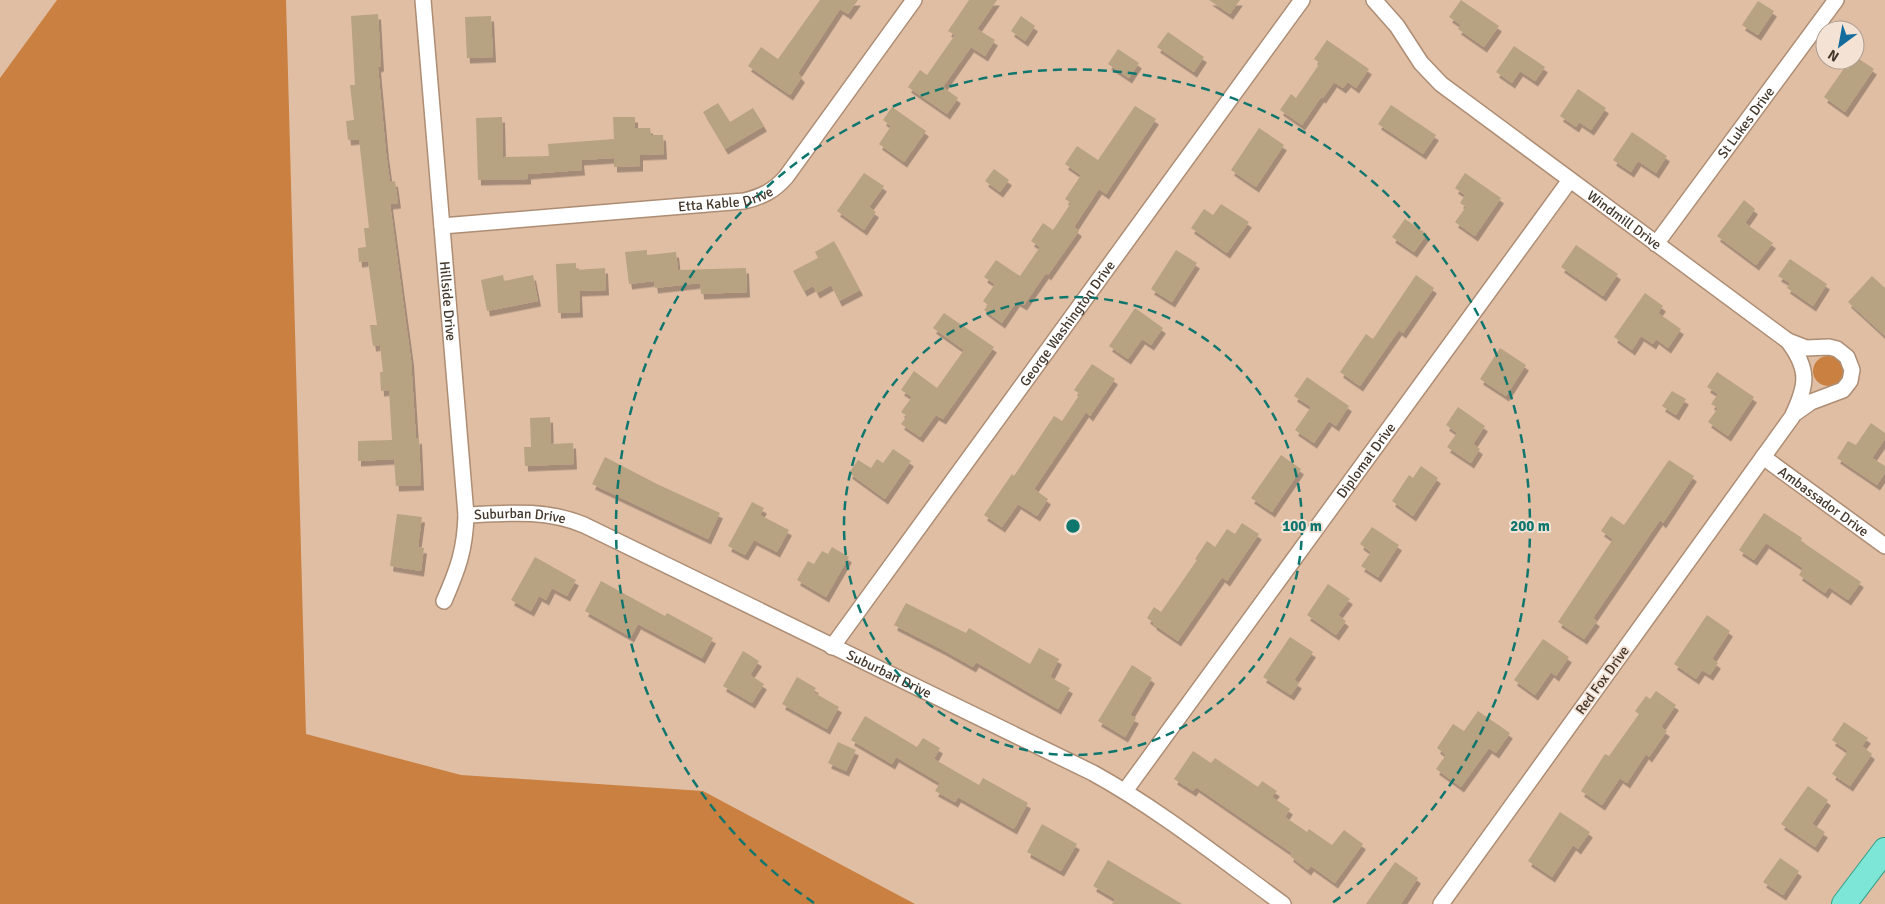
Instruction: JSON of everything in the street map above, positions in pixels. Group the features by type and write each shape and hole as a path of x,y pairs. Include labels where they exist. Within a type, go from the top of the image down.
{"main road":[{"path":"1844,904 1885,850"}],"street":[{"name":"Hillside Drive","path":"423,0 466,515 461,560 444,601"},
{"name":"Etta Kable Drive","path":"442,226 744,201 773,190 786,177 914,0"},
{"name":"George Washington Drive","path":"832,647 1302,0"},
{"name":"Windmill Drive","path":"1374,0 1397,26 1422,62 1441,84 1788,341 1798,356 1804,374 1802,395 1792,417 1763,457"},
{"name":"St Lukes Drive","path":"1656,244 1836,0"},
{"name":"Diplomat Drive","path":"1125,791 1570,180"},
{"path":"1788,341 1806,348 1829,347 1838,349 1848,357 1852,370 1850,381 1843,390 1811,402 1792,417"},
{"name":"Ambassador Drive","path":"1763,457 1885,546"},
{"name":"Red Fox Drive","path":"1440,904 1763,457"},
{"name":"Suburban Drive","path":"466,515 520,512 545,514 573,520 1093,773 1125,791 1284,904"}],"shaded area":[{"path":"57,0 286,0 306,734 461,775 703,791 915,904 0,904 0,78"},
{"path":"1828,356 1834,357 1842,365 1842,377 1834,385 1828,386 1822,385 1814,377 1813,371 1814,365 1822,357"}],"building":[{"path":"820,0 858,0 848,14 840,9 798,73 802,77 790,95 748,66 761,47 778,59"},
{"path":"969,0 997,0 977,29 995,40 985,56 971,47 943,87 958,98 947,114 908,87 920,70 927,75 955,35 948,31"},
{"path":"1209,0 1240,0 1230,14"},
{"path":"1461,0 1499,26 1484,47 1458,29 1461,25 1449,17"},
{"path":"1758,1 1774,11 1758,35 1742,25"},
{"path":"378,14 381,66 378,67 386,153 390,182 395,181 398,203 390,204 411,360 416,439 419,438 421,485 396,486 394,459 358,461 358,441 392,440 389,390 381,391 380,372 383,372 380,345 373,346 370,325 377,325 368,261 359,262 358,248 366,247 364,228 369,228 359,139 348,140 346,121 354,120 350,85 355,85 351,16"},
{"path":"491,16 493,57 467,58 465,17"},
{"path":"1021,16 1035,26 1025,41 1011,31"},
{"path":"1168,32 1204,57 1194,72 1157,47"},
{"path":"1327,40 1369,69 1356,88 1348,82 1343,88 1334,82 1302,125 1280,110 1291,94 1296,98 1320,63 1314,59"},
{"path":"1514,46 1545,67 1535,81 1520,71 1512,83 1496,72"},
{"path":"1118,49 1139,63 1129,78 1108,64"},
{"path":"1865,63 1874,69 1845,112 1824,97 1843,70 1865,70"},
{"path":"1578,89 1606,108 1591,130 1579,122 1576,127 1560,116"},
{"path":"718,103 730,122 753,108 764,126 725,149 703,112"},
{"path":"1391,105 1436,135 1423,154 1378,124"},
{"path":"1135,106 1156,119 1106,194 1099,189 1074,227 1079,231 1048,275 1046,273 1024,305 1017,301 1002,323 984,310 988,305 983,301 995,284 984,277 996,260 1020,276 1040,247 1031,241 1043,223 1053,230 1071,203 1065,199 1081,175 1065,164 1077,146 1098,160"},
{"path":"892,107 926,131 904,162 879,144 891,126 883,120"},
{"path":"502,117 503,157 549,156 548,144 614,139 613,117 635,117 635,128 650,128 651,135 663,135 664,154 640,155 640,166 614,167 614,158 581,160 582,170 528,174 528,179 478,180 476,118"},
{"path":"1259,128 1284,145 1256,187 1231,170"},
{"path":"1632,132 1667,156 1656,173 1638,161 1631,172 1613,160"},
{"path":"994,169 1009,180 1000,192 985,181"},
{"path":"864,173 884,186 869,207 876,212 864,230 837,211"},
{"path":"1465,173 1501,198 1475,236 1455,222 1466,207 1460,203 1465,195 1455,188"},
{"path":"1744,200 1755,209 1745,223 1773,243 1756,265 1717,236"},
{"path":"1221,204 1249,222 1227,253 1191,228 1204,209 1213,215"},
{"path":"1405,219 1427,234 1414,252 1392,237"},
{"path":"834,241 860,290 839,301 831,285 817,293 813,286 804,291 793,271 818,258 815,252"},
{"path":"1576,245 1618,274 1603,296 1561,267"},
{"path":"647,250 647,255 676,252 678,270 746,268 747,292 701,294 700,283 655,288 654,281 629,284 625,252"},
{"path":"1176,250 1197,263 1172,302 1151,289"},
{"path":"1790,259 1827,284 1813,306 1787,288 1790,283 1778,276"},
{"path":"576,263 576,270 605,268 606,290 579,291 580,312 558,313 556,264"},
{"path":"503,275 504,281 533,275 538,301 487,311 481,280"},
{"path":"1416,275 1434,288 1403,333 1399,330 1360,386 1340,372 1366,334 1373,339"},
{"path":"1872,276 1885,288 1885,336 1848,302"},
{"path":"1645,293 1663,306 1658,313 1681,329 1668,348 1656,339 1653,344 1641,336 1632,350 1614,337"},
{"path":"1135,308 1163,328 1151,345 1142,339 1128,359 1109,346"},
{"path":"944,313 994,347 943,419 936,415 920,437 901,424 907,416 901,412 912,397 901,390 914,371 937,388 964,350 933,328"},
{"path":"1500,348 1526,365 1506,396 1480,379"},
{"path":"1092,364 1115,379 1090,416 1086,412 1034,489 1048,499 1037,516 1018,504 1002,527 984,515 1012,474 1014,476 1054,416 1062,421 1080,394 1074,390"},
{"path":"1717,372 1754,397 1728,436 1708,422 1718,408 1711,404 1718,394 1707,387"},
{"path":"1307,377 1349,406 1336,426 1329,421 1314,443 1295,430 1311,407 1294,396"},
{"path":"1672,391 1686,399 1676,415 1662,406"},
{"path":"1458,407 1485,426 1473,444 1480,449 1471,463 1447,447 1457,433 1446,425"},
{"path":"550,417 551,444 573,443 574,464 525,466 524,447 531,447 530,418"},
{"path":"1871,423 1885,433 1885,439 1872,458 1885,466 1885,473 1877,485 1837,458 1848,441 1856,445"},
{"path":"893,449 911,461 885,499 849,473 858,460 871,468 877,459 883,463"},
{"path":"1281,455 1301,469 1272,512 1251,498"},
{"path":"605,457 657,484 720,513 708,539 592,484"},
{"path":"1669,460 1694,476 1663,523 1660,520 1593,618 1597,621 1584,639 1558,622 1613,539 1601,531 1611,516 1624,525"},
{"path":"1421,466 1438,478 1413,516 1392,501 1409,475 1413,478"},
{"path":"752,502 764,508 760,515 789,530 777,552 754,540 745,555 728,546"},
{"path":"1764,513 1802,538 1801,541 1861,582 1848,600 1829,587 1825,593 1799,575 1803,568 1766,543 1754,560 1739,550"},
{"path":"397,514 422,517 418,547 424,548 421,571 390,566"},
{"path":"1242,523 1259,534 1227,581 1222,577 1178,641 1153,624 1147,618 1154,607 1161,612 1197,560 1195,559 1207,541 1215,547 1227,529 1235,534"},
{"path":"1372,527 1399,545 1378,577 1361,566 1371,552 1360,544"},
{"path":"832,547 849,557 826,597 797,580 808,561 814,564 822,551 828,554"},
{"path":"535,557 576,580 567,596 552,588 546,600 539,596 531,611 511,600"},
{"path":"601,581 665,616 667,613 713,638 702,658 638,624 631,637 585,611"},
{"path":"1328,584 1350,599 1338,615 1346,621 1336,635 1307,615"},
{"path":"906,603 966,633 969,628 1030,664 1039,648 1059,659 1050,677 1070,688 1058,709 976,662 973,667 894,625"},
{"path":"1707,615 1730,631 1712,659 1718,663 1710,675 1702,670 1696,679 1674,664"},
{"path":"1290,637 1313,652 1294,680 1299,683 1291,695 1263,677"},
{"path":"1543,639 1569,657 1556,676 1551,672 1535,695 1514,680"},
{"path":"743,651 759,661 750,675 764,684 752,703 723,686"},
{"path":"1132,665 1152,678 1130,715 1136,718 1125,737 1098,721"},
{"path":"797,677 816,688 813,692 839,707 827,729 782,704"},
{"path":"1656,691 1676,705 1661,727 1667,731 1649,757 1646,754 1627,783 1620,778 1602,805 1581,791 1605,754 1609,756 1639,714 1635,711 1646,696 1650,699"},
{"path":"1478,711 1510,733 1496,753 1489,748 1461,787 1436,769 1446,755 1437,748 1453,724 1464,731"},
{"path":"865,716 917,747 923,738 940,748 934,759 979,785 983,778 1028,803 1014,829 958,797 955,802 935,791 940,783 896,757 892,764 851,740"},
{"path":"1844,722 1868,738 1862,746 1872,754 1850,786 1832,774 1848,751 1832,740"},
{"path":"838,742 856,750 846,771 828,763"},
{"path":"1193,751 1211,763 1215,758 1258,787 1262,781 1277,791 1272,797 1290,809 1285,817 1307,832 1309,829 1332,845 1344,830 1363,844 1335,883 1311,866 1308,870 1290,856 1292,853 1196,787 1193,791 1174,779"},
{"path":"1808,786 1828,800 1812,824 1825,832 1815,847 1781,824"},
{"path":"1560,812 1590,832 1578,849 1573,845 1552,877 1528,861"},
{"path":"1042,824 1077,844 1061,871 1027,852"},
{"path":"1780,858 1799,871 1783,895 1763,882"},
{"path":"1108,860 1182,904 1112,904 1115,899 1093,886"},
{"path":"1395,862 1418,878 1401,904 1366,904"}]}
